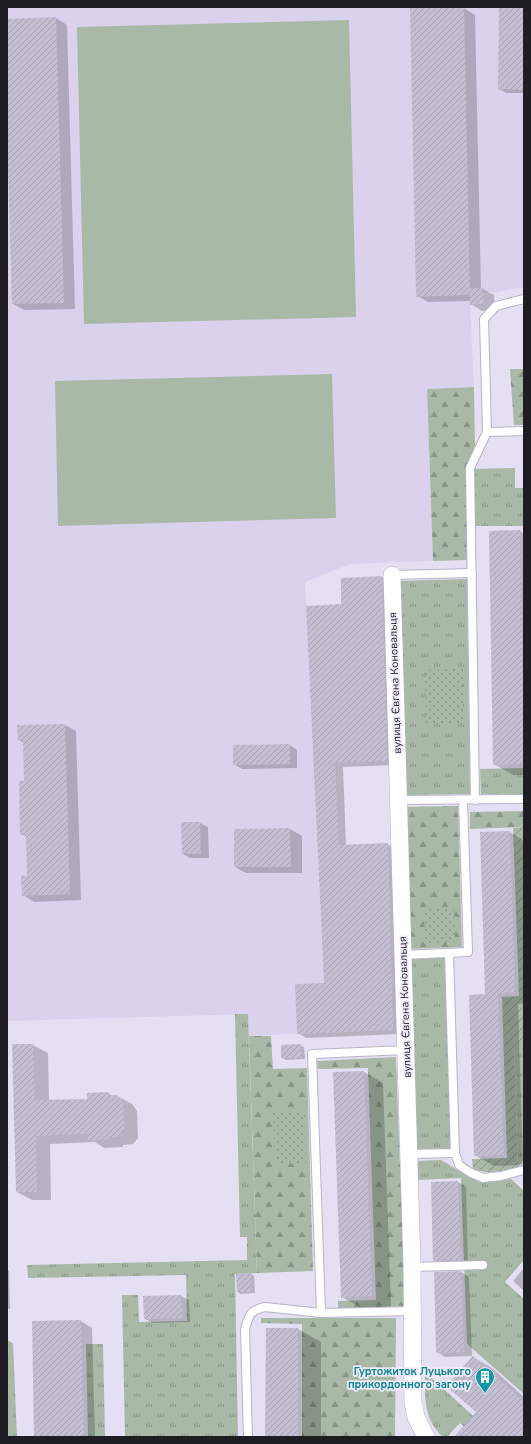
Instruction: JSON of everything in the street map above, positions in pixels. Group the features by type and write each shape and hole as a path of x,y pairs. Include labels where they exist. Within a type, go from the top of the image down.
{"street":[{"name":"вулиця Євгена Коновальця","path":"392,575 412,1267 413,1402 416,1417 426,1437"}],"lane":[{"path":"475,800 470,468 487,432 484,319 496,306 524,299"},
{"path":"487,432 524,431"},
{"path":"392,575 472,573"},
{"path":"399,800 524,799"},
{"path":"403,955 468,952 463,800"},
{"path":"449,953 455,1153 459,1165 471,1173 483,1178 501,1176 524,1170"},
{"path":"321,1312 312,1054 406,1050"},
{"path":"409,1154 455,1153"},
{"path":"412,1267 483,1265"},
{"path":"248,1437 245,1329 249,1316 256,1309 265,1307 321,1312 412,1312"}],"shaded area":[{"path":"7,7 524,7 524,287 498,292 484,292 484,304 470,305 474,387 427,389 433,561 350,564 305,582 326,1032 249,1036 248,1014 7,1021"}],"green space":[{"path":"349,20 356,317 84,324 77,27"},
{"path":"510,369 524,369 524,425 514,425"},
{"path":"332,374 336,518 58,526 55,381"},
{"path":"474,387 475,447 466,467 467,560 433,561 427,389"},
{"path":"515,468 515,488 524,488 524,526 475,526 474,469"},
{"path":"467,579 470,794 405,795 398,581"},
{"path":"463,669 463,723 426,723 425,670"},
{"path":"524,768 524,794 481,794 480,769"},
{"path":"458,806 462,947 410,949 405,807"},
{"path":"524,811 524,827 470,829 470,812"},
{"path":"524,827 524,1044 514,1045 518,1167 501,1171 485,1172 473,1169 472,1159 507,1158 502,997 519,996 513,828"},
{"path":"454,908 455,942 425,943 424,909"},
{"path":"445,956 451,1149 415,1151 410,957"},
{"path":"235,1014 248,1014 257,1273 235,1274 238,1437 125,1437 122,1295 138,1295 139,1322 187,1321 186,1275 28,1278 27,1265 247,1260 247,1237 240,1237"},
{"path":"249,1036 271,1036 273,1069 307,1068 313,1271 257,1273"},
{"path":"514,1044 524,1044 524,1159 518,1167"},
{"path":"396,1057 405,1306 338,1309 338,1301 376,1300 368,1068 318,1069 317,1061"},
{"path":"304,1111 306,1163 275,1164 273,1112"},
{"path":"441,1160 466,1175 480,1180 488,1181 510,1178 524,1191 524,1260 505,1282 524,1299 524,1394 467,1344 461,1178 416,1180 416,1161"},
{"path":"261,1318 396,1318 395,1437 302,1437 302,1324 261,1323"},
{"path":"7,1340 13,1343 17,1437 7,1437"},
{"path":"86,1344 103,1344 105,1436 88,1436"},
{"path":"425,1372 493,1434 476,1437 460,1423 447,1437 443,1437 432,1423 426,1407"}],"building":[{"path":"464,7 470,295 416,297 410,8"},
{"path":"499,7 524,7 524,90 498,89"},
{"path":"56,17 64,303 12,304 7,131 7,19"},
{"path":"470,288 483,288 484,304 470,305"},
{"path":"520,530 524,764 493,765 489,531"},
{"path":"382,576 387,761 335,762 339,845 388,843 393,1030 297,1034 295,984 324,983 306,606 341,604 341,578"},
{"path":"65,724 70,894 22,896 21,876 27,876 26,835 20,835 19,781 24,781 23,740 18,740 17,725"},
{"path":"290,744 290,764 233,765 233,745"},
{"path":"181,822 200,822 201,854 182,854"},
{"path":"290,828 291,867 234,867 234,829"},
{"path":"510,831 515,993 498,994 504,1155 474,1156 469,995 485,994 480,832"},
{"path":"12,1044 33,1044 35,1100 87,1099 87,1093 108,1092 108,1095 117,1095 123,1102 124,1130 119,1137 88,1140 88,1134 36,1136 37,1192 16,1192"},
{"path":"301,1044 301,1058 281,1058 281,1045"},
{"path":"364,1071 372,1296 341,1298 333,1072"},
{"path":"458,1181 461,1260 433,1261 431,1182"},
{"path":"461,1271 464,1352 436,1353 434,1272"},
{"path":"251,1273 251,1292 237,1292 236,1274"},
{"path":"181,1295 182,1318 144,1319 143,1296"},
{"path":"81,1320 84,1437 34,1437 32,1321"},
{"path":"266,1328 298,1328 298,1437 265,1437"},
{"name":"Гуртожиток Луцького прикордонного загону","path":"473,1356 524,1402 524,1437 454,1437 476,1412 446,1386"}],"place":[{"name":"Гуртожиток Луцького прикордонного загону","path":"485,1394"}]}
